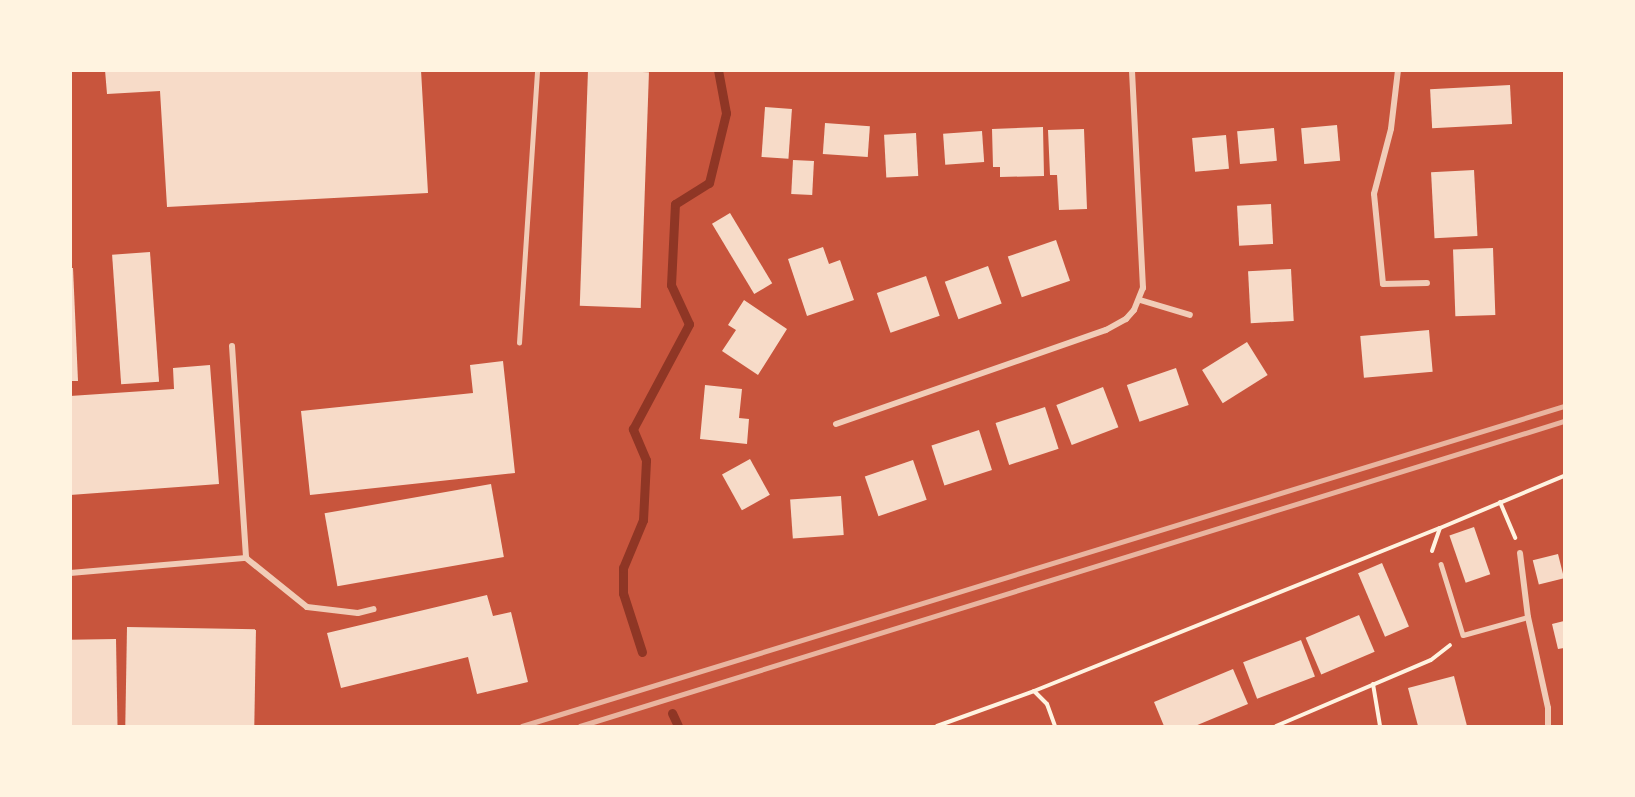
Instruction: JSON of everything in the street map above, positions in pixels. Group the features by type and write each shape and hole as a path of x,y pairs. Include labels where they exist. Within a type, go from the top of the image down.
{"street":[{"path":"836,424 1106,330 1126,319 1140,300 1143,277 1132,70"},
{"path":"1398,70 1391,129 1374,194 1383,284 1427,283"},
{"path":"1140,300 1190,315"},
{"path":"232,346 246,558"},
{"path":"1520,553 1528,617 1548,708 1548,726"},
{"path":"70,573 246,558 307,607 358,613 374,609"}],"lane":[{"path":"519,343 537,70"},
{"path":"1441,564 1463,635 1528,617"}],"path":[{"path":"937,726 1034,691 1564,476"},
{"path":"1500,502 1520,553"},
{"path":"1440,528 1431,549 1441,564"},
{"path":"1276,726 1431,660 1463,635"},
{"path":"1373,684 1380,726"},
{"path":"1034,691 1047,704 1055,726"}],"building":[{"path":"105,70 421,70 428,193 167,207 160,91 107,94"},
{"path":"588,70 649,72 641,308 580,306"},
{"path":"1510,85 1512,124 1432,128 1430,89"},
{"path":"765,107 792,109 788,159 762,157"},
{"path":"825,123 870,126 868,157 823,154"},
{"path":"1337,125 1340,161 1304,164 1301,128"},
{"path":"1043,127 1044,176 1000,177 1000,167 993,167 992,129"},
{"path":"1274,128 1277,161 1240,164 1237,131"},
{"path":"1084,129 1087,209 1059,210 1057,175 1050,175 1048,130"},
{"path":"982,131 984,162 945,165 943,134"},
{"path":"916,133 918,176 886,178 884,135"},
{"path":"1226,135 1229,169 1195,172 1192,138"},
{"path":"793,160 814,161 812,195 791,194"},
{"path":"1474,170 1477,236 1435,238 1431,172"},
{"path":"1271,204 1273,244 1239,246 1237,206"},
{"path":"730,213 772,283 754,294 712,224"},
{"path":"1056,240 1070,281 1022,297 1008,257"},
{"path":"823,247 829,264 840,260 854,300 807,316 788,259"},
{"path":"1493,248 1495,315 1455,316 1453,249"},
{"path":"150,252 159,382 121,384 112,255"},
{"path":"988,266 1002,304 958,319 945,282"},
{"path":"70,268 73,268 78,381 70,381"},
{"path":"1291,269 1294,321 1251,323 1248,271"},
{"path":"926,276 940,316 891,333 877,293"},
{"path":"744,300 787,329 758,375 722,351 736,330 728,325"},
{"path":"1429,330 1433,372 1364,378 1360,336"},
{"path":"1247,342 1268,375 1223,403 1202,370"},
{"path":"503,361 515,473 310,495 301,411 473,393 470,365"},
{"path":"210,365 219,484 70,495 70,396 174,389 173,368"},
{"path":"1176,368 1189,405 1140,422 1127,385"},
{"path":"705,385 742,389 739,418 749,419 747,444 700,439"},
{"path":"1103,387 1118,427 1072,445 1056,405"},
{"path":"1045,407 1059,449 1009,465 996,423"},
{"path":"979,430 992,470 944,485 931,445"},
{"path":"750,459 770,495 742,510 722,475"},
{"path":"913,460 927,500 878,516 865,477"},
{"path":"491,484 504,557 337,586 325,513"},
{"path":"841,496 844,535 793,538 790,500"},
{"path":"1474,527 1490,574 1466,583 1449,535"},
{"path":"1558,554 1564,578 1539,585 1533,560"},
{"path":"1382,563 1409,627 1385,637 1358,573"},
{"path":"487,595 493,616 511,612 528,682 477,694 468,657 341,688 327,633"},
{"path":"1359,615 1375,652 1321,674 1306,638"},
{"path":"1564,621 1564,648 1558,649 1552,624"},
{"path":"127,627 256,629 254,726 125,726"},
{"path":"116,639 118,726 72,726 70,640"},
{"path":"1301,640 1315,676 1257,699 1243,662"},
{"path":"1233,669 1248,704 1195,726 1164,726 1154,702"},
{"path":"1454,676 1467,726 1418,726 1408,688"}],"waterway":[{"path":"642,652 623,593 623,568 643,520 646,460 633,429 689,324 671,285 675,204 709,183 726,113 718,70"},
{"path":"672,713 678,726"}],"railway":[{"path":"522,726 1564,406"},
{"path":"580,726 1564,421"}]}
